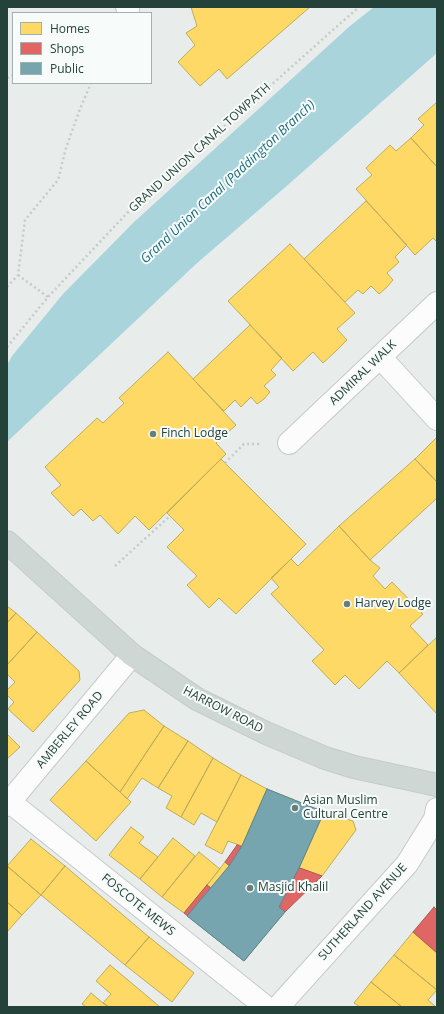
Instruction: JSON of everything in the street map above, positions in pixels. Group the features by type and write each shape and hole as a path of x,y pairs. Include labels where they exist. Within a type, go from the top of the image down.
{"main road":[{"name":"HARROW ROAD","path":"7,542 132,655 197,699 325,758 354,767 437,785"}],"street":[{"name":"ADMIRAL WALK","path":"289,443 437,303"},
{"path":"380,356 437,419"},
{"name":"AMBERLEY ROAD","path":"8,804 132,655"},
{"name":"FOSCOTE MEWS","path":"8,804 266,1007"},
{"name":"SUTHERLAND AVENUE","path":"278,1007 407,864 434,819 437,809"}],"path":[{"name":"GRAND UNION CANAL TOWPATH","path":"7,347 48,297 130,210 359,7"},
{"path":"7,287 18,275 25,220 58,180 68,141 91,84"},
{"path":"18,275 48,297"},
{"path":"225,463 244,444 289,443"},
{"path":"115,566 170,516"}],"water":[{"name":"Grand Union Canal (Paddington Branch)","path":"374,7 437,7 437,53 196,264 7,442 7,365 12,356 63,294 134,222 350,26"}],"building: Homes":[{"path":"191,7 310,7 227,79 219,69 200,86 178,62 195,45 186,33 197,26"},
{"path":"437,102 437,167 411,138 424,125 418,119"},
{"path":"411,138 437,167 437,242 433,238 415,255 356,189 372,175 366,168 390,145 396,151"},
{"path":"366,201 407,245 395,257 399,262 387,273 393,280 386,288 379,294 371,286 363,294 358,290 345,302 304,259"},
{"path":"290,244 355,313 337,329 347,340 336,351 323,363 313,352 293,371 228,301"},
{"path":"250,325 282,358 271,370 276,375 264,386 270,392 264,399 257,404 251,397 241,407 235,400 224,411 193,379"},
{"name":"Finch Lodge","path":"168,352 236,425 216,443 226,454 149,530 135,516 118,534 100,515 93,521 81,509 73,516 51,493 61,485 45,467 97,418 103,423 124,403 119,398"},
{"path":"437,437 437,482 415,459"},
{"path":"221,459 306,544 236,614 219,598 209,608 187,585 197,576 167,547 184,530 167,513"},
{"path":"415,459 437,482 437,498 370,560 339,526"},
{"name":"Harvey Lodge","path":"339,526 370,560 380,568 373,576 385,589 392,582 423,614 410,626 428,645 399,673 387,661 359,689 345,675 335,685 312,661 324,650 271,594 279,587 271,578 291,559 298,566"},
{"path":"7,606 16,613 7,623"},
{"path":"16,613 37,632 7,665 7,623"},
{"path":"37,632 79,671 80,680 33,732 8,709 14,702 7,695 7,690 15,682 7,674 7,665"},
{"path":"437,637 437,714 399,673"},
{"path":"144,710 164,726 120,792 86,761 129,713"},
{"path":"164,726 188,741 158,788 142,778 127,799 120,792"},
{"path":"7,734 20,747 7,759"},
{"path":"188,741 213,758 181,817 166,808 172,796 158,788"},
{"path":"213,758 241,775 217,822 201,813 194,825 181,817"},
{"path":"86,761 131,802 96,841 50,800"},
{"path":"241,775 267,789 242,846 228,841 222,854 205,845"},
{"path":"267,789 292,799 270,857 242,846"},
{"path":"292,799 324,812 299,868 270,857"},
{"path":"324,812 353,821 356,830 322,876 299,868"},
{"path":"131,827 144,837 139,843 158,857 140,879 109,855"},
{"path":"173,838 195,856 162,897 140,879"},
{"path":"31,839 65,866 41,895 7,866"},
{"path":"199,852 220,869 184,913 162,897"},
{"path":"225,862 285,912 266,934 207,885"},
{"path":"7,866 41,895 22,915 7,902"},
{"path":"65,866 149,937 125,965 41,895"},
{"path":"7,902 22,915 7,932"},
{"path":"413,932 437,953 437,990 394,955"},
{"path":"149,937 194,973 172,1002 125,965"},
{"path":"394,955 437,990 428,1000 436,1007 402,1007 371,982"},
{"path":"110,965 160,1007 109,1007 103,1003 111,994 96,981"},
{"path":"371,982 402,1007 360,1007 354,1003"},
{"path":"91,993 109,1007 86,1007 82,1004"}],"building: Shops":[{"path":"237,845 322,876 285,912 225,862"},
{"path":"207,885 266,934 244,961 184,913"},
{"path":"434,907 437,910 437,953 413,932"}],"building: Public":[{"name":"Masjid Khalil","path":"267,789 324,812 299,868 279,907 285,912 244,961 187,916 229,866 242,846"}],"place":[{"name":"Finch Lodge","path":"153,434"},
{"name":"Harvey Lodge","path":"347,604"},
{"name":"Asian Muslim Cultural Centre","path":"295,808"},
{"name":"Masjid Khalil","path":"250,888"}]}
